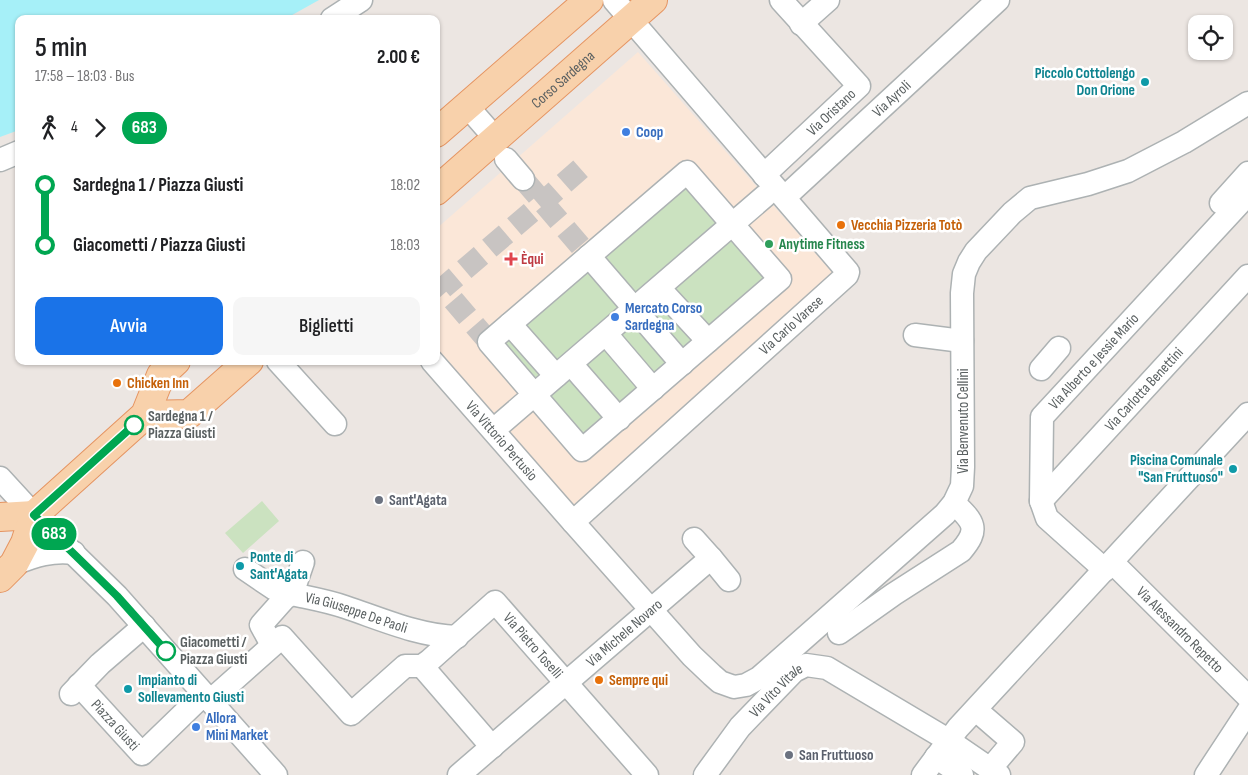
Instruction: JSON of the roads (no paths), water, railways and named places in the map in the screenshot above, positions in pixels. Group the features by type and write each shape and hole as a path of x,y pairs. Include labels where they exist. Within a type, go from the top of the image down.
{"main road":[{"path":"440,129 589,0"},
{"name":"Corso Sardegna","path":"440,188 500,149 622,10 653,0"},
{"path":"145,415 189,414 244,365"},
{"path":"7,571 25,543 34,515 145,415 162,366"},
{"path":"0,517 34,515"}],"street":[{"path":"338,15 361,0"},
{"name":"Via Oristano","path":"771,189 859,86 781,0"},
{"path":"802,24 828,0"},
{"name":"Via Ayroli","path":"771,189 998,0"},
{"name":"Via Carlo Varese","path":"573,522 847,276 848,272 771,189 622,10"},
{"name":"Via Benvenuto Cellini","path":"651,609 692,656 720,682 734,687 746,685 759,678 924,533 954,503 962,486 963,468 962,293 964,274 968,262 976,251 1012,213 1030,198 1088,184 1128,171 1184,142 1248,103"},
{"path":"466,106 523,179"},
{"path":"0,160 15,154"},
{"path":"687,172 780,279 582,450 489,342 589,256 687,172"},
{"path":"1215,209 1248,173"},
{"path":"498,426 733,224 771,189"},
{"name":"Via Alberto e Jessie Mario","path":"1109,566 1047,518 1041,501 1042,417 1248,194"},
{"path":"589,256 682,364"},
{"name":"Via Carlotta Benettini","path":"1041,501 1248,276"},
{"path":"659,288 708,341"},
{"path":"510,324 618,419"},
{"path":"606,334 654,389"},
{"path":"915,335 962,341"},
{"path":"1041,369 1059,348"},
{"path":"282,365 335,424"},
{"name":"Via Vittorio Pertusio","path":"436,365 573,522"},
{"path":"923,775 942,748 976,710 1248,414"},
{"path":"2,480 34,515 117,596 276,775"},
{"path":"0,508 3,500 2,480"},
{"path":"839,633 894,594 961,551 974,531 971,520 954,503"},
{"path":"573,522 651,609"},
{"path":"694,539 729,580"},
{"path":"7,571 42,554 59,552 74,554"},
{"name":"Via Michele Novaro","path":"459,775 710,558"},
{"path":"245,569 273,588 290,595 303,562"},
{"name":"Via Alessandro Repetto","path":"1109,566 1248,697"},
{"name":"Via Giuseppe De Paoli","path":"272,645 261,624 290,595 332,603 371,617 439,636 457,636"},
{"name":"Via Pietro Toselli","path":"413,666 429,662 496,602 646,775"},
{"name":"Piazza Giusti","path":"144,626 100,664 75,690 142,754 207,698"},
{"path":"207,698 282,637 351,714 413,666 492,747"},
{"name":"Via Vito Vitale","path":"705,775 740,727 794,671 806,666 827,668 942,748"},
{"path":"942,748 995,772 1013,742 976,710"},
{"path":"1206,775 1248,711"},
{"path":"942,748 962,775"}],"water":[{"path":"0,0 319,0 292,15 15,15 15,131 0,137"}],"tunnel":[{"path":"489,342 443,288 587,163"},
{"path":"523,179 589,256"}],"place":[{"name":"Piccolo Cottolengo Don Orione","path":"1145,82"},
{"name":"Coop","path":"626,132"},
{"name":"Vecchia Pizzeria Totò","path":"841,225"},
{"name":"Anytime Fitness","path":"769,244"},
{"name":"Èqui","path":"511,259"},
{"name":"Mercato Corso Sardegna","path":"615,317"},
{"name":"Chicken Inn","path":"117,383"},
{"name":"Sardegna 1 / Piazza Giusti","path":"134,425"},
{"name":"Piscina Comunale \"San Fruttuoso\"","path":"1233,469"},
{"name":"Sant'Agata","path":"379,500"},
{"name":"Ponte di Sant'Agata","path":"240,566"},
{"name":"Giacometti / Piazza Giusti","path":"166,651"},
{"name":"Sempre qui","path":"599,680"},
{"name":"Impianto di Sollevamento Giusti","path":"128,689"},
{"name":"Allora Mini Market","path":"196,727"},
{"name":"San Fruttuoso","path":"789,755"}]}
